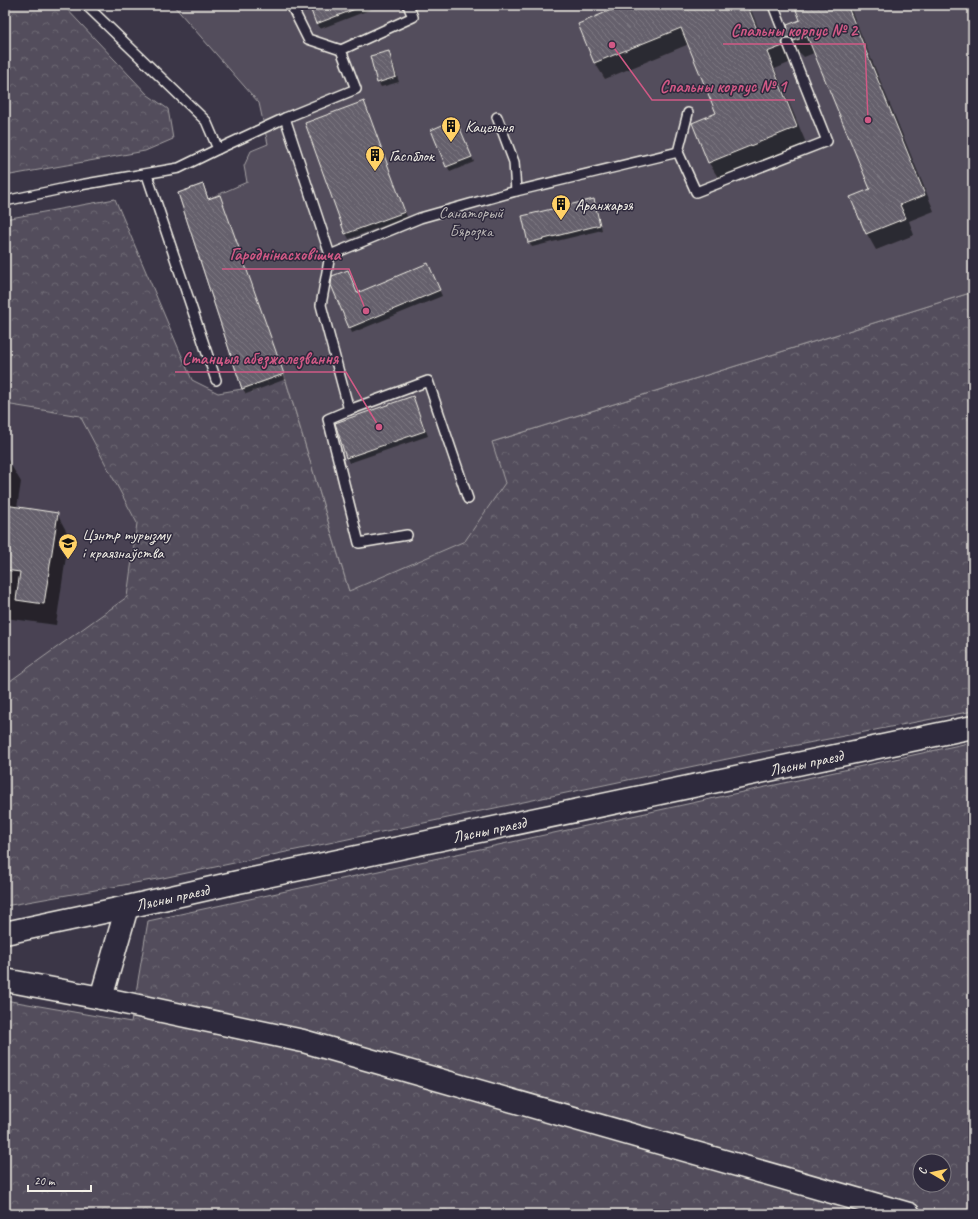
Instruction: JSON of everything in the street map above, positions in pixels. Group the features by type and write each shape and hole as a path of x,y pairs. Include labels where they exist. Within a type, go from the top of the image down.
{"street":[{"name":"Лясны праезд","path":"5,933 127,908 238,882 973,727"},
{"path":"101,998 127,908"},
{"path":"5,980 101,998 303,1041 909,1214"}],"lane":[{"path":"86,5 206,121 218,149"},
{"path":"291,5 308,39 341,50 413,17 408,5"},
{"path":"773,5 782,28"},
{"path":"688,113 678,152 696,192 827,141 788,43"},
{"path":"5,201 80,185 179,168 285,118 356,89 341,50"},
{"path":"497,117 514,162 516,191"},
{"path":"285,118 330,255 321,305 349,410"},
{"path":"330,255 420,218 516,191 678,152"},
{"path":"147,174 216,380"},
{"path":"408,534 359,543 328,418 428,381 468,500"}],"shaded area":[{"name":"Цэнтр турызму і краязнаўства","path":"5,404 80,415 137,523 127,597 10,681 5,681"}],"green space":[{"path":"5,5 63,5 148,95 168,109 173,139 145,151 5,176"},
{"name":"Санаторый Бярозка","path":"173,5 973,5 973,292 492,442 505,483 465,541 349,591 284,374 242,389 178,193 203,184 208,199 247,182 244,166 251,151 268,144 259,103"},
{"path":"115,199 192,380 218,393 242,389 284,374 349,591 492,442 973,292 973,711 751,754 163,878 5,906 5,681 10,681 127,597 137,523 80,416 5,404 5,219"},
{"path":"973,742 973,1214 5,1214 5,1000 131,1022 148,921"}],"building":[{"path":"309,5 363,5 363,6 316,24"},
{"path":"623,5 747,5 760,37 776,30 781,34 785,33 788,29 787,25 800,20 794,5 847,5 925,195 900,205 906,218 866,234 850,197 870,189 807,36 794,41 789,37 785,38 782,42 783,46 767,52 797,127 708,163 692,123 716,113 681,28 594,63 578,24"},
{"path":"389,51 396,77 377,83 370,56"},
{"name":"Гаспблок","path":"364,101 405,212 345,234 305,123"},
{"name":"Кацельня","path":"456,119 472,157 446,167 431,130"},
{"path":"203,184 208,199 220,195 284,374 242,389 178,193"},
{"name":"Аранжарэя","path":"594,199 600,225 528,243 522,216"},
{"path":"428,263 440,290 349,328 331,285 332,276 348,270 357,293"},
{"path":"413,396 425,431 346,458 335,423"},
{"path":"5,505 58,513 44,604 16,600 20,572 5,570"}],"place":[{"name":"Спальны корпус № 1","path":"612,45"},
{"name":"Спальны корпус № 2","path":"868,120"},
{"name":"Кацельня","path":"451,143"},
{"name":"Гаспблок","path":"375,172"},
{"name":"Аранжарэя","path":"561,221"},
{"name":"Гароднінасховішча","path":"366,311"},
{"name":"Станцыя абезжалезвання","path":"379,427"},
{"name":"Цэнтр турызму і краязнаўства","path":"68,560"}]}
